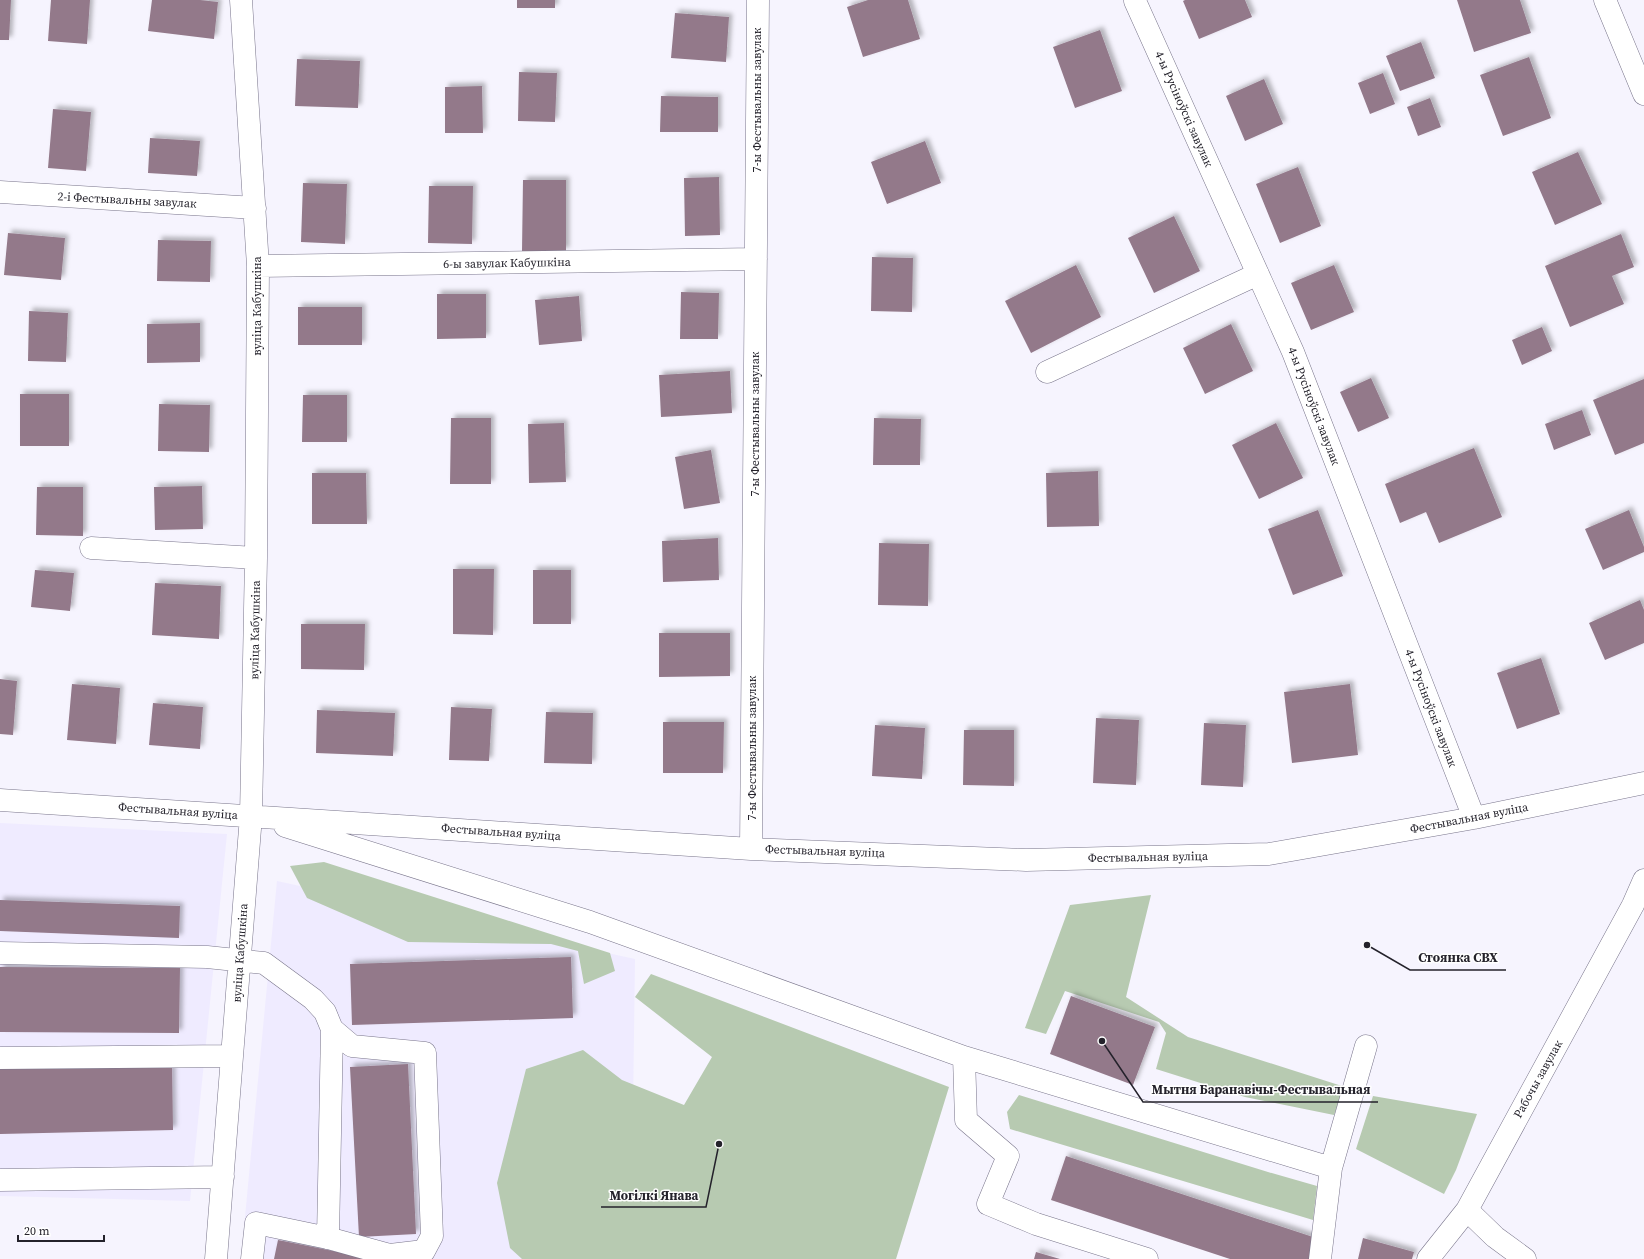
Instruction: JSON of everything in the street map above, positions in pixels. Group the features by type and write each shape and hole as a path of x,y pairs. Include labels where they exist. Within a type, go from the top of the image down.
{"street":[{"name":"вуліца Кабушкіна","path":"216,1259 251,816 256,558 258,266 241,0"},
{"name":"7-ы Фестывальны завулак","path":"751,848 758,0"},
{"path":"1605,0 1644,94"},
{"name":"4-ы Русіноўскі завулак","path":"1135,1 1293,352 1474,818"},
{"name":"2-і Фестывальны завулак","path":"0,192 254,208"},
{"name":"6-ы завулак Кабушкіна","path":"258,266 756,259"},
{"path":"1047,372 1258,274"},
{"path":"91,548 256,558"},
{"name":"Фестывальная вуліца","path":"0,800 751,848 1026,860 1269,854 1474,818 1644,783"},
{"path":"251,816 590,922 964,1057 1331,1168"},
{"name":"Рабочы завулак","path":"1428,1259 1466,1210 1633,905 1644,880"},
{"path":"0,953 207,957 264,963 313,999 325,1012 332,1029 328,1238"},
{"path":"252,1259 256,1223 328,1238 390,1255 424,1251 432,1236 425,1053 352,1046 332,1029"},
{"path":"1320,1259 1331,1168 1366,1046"},
{"path":"0,1058 232,1056"},
{"path":"964,1057 966,1120 1008,1156 988,1204 1036,1224 1147,1259"},
{"path":"0,1180 223,1177"},
{"path":"1466,1210 1495,1238 1526,1259"}],"shaded area":[{"path":"0,823 227,834 190,1201 0,1196"},
{"path":"277,881 635,959 631,1259 241,1259"}],"green space":[{"path":"324,862 610,953 615,971 584,984 578,951 551,944 408,942 307,898 290,866"},
{"path":"1151,895 1126,997 1188,1037 1345,1087 1334,1115 1245,1097 1156,1069 1166,1033 1159,1022 1065,991 1046,1034 1025,1028 1070,905"},
{"path":"651,974 949,1087 896,1259 522,1259 510,1248 497,1183 526,1069 583,1050 622,1080 684,1105 712,1057 635,997"},
{"path":"1019,1095 1317,1186 1313,1220 1010,1129 1007,1112"},
{"path":"1373,1096 1477,1114 1456,1170 1444,1194 1356,1149"}],"building":[{"path":"0,0 11,0 9,40 0,40"},
{"path":"51,0 90,0 87,44 48,41"},
{"path":"152,0 200,0 218,2 214,39 148,31"},
{"path":"517,0 555,0 555,8 517,8"},
{"path":"868,0 908,0 920,39 863,57 847,7"},
{"path":"1245,0 1252,17 1199,39 1183,1"},
{"path":"1457,0 1520,0 1531,33 1474,52"},
{"path":"675,13 729,17 726,62 671,58"},
{"path":"1100,30 1122,91 1075,108 1053,47"},
{"path":"1421,42 1435,78 1400,91 1386,56"},
{"path":"1529,57 1551,118 1503,136 1480,75"},
{"path":"297,59 360,61 358,108 295,106"},
{"path":"519,72 557,73 555,122 518,121"},
{"path":"1383,73 1395,104 1370,114 1358,83"},
{"path":"1264,79 1283,124 1245,141 1226,96"},
{"path":"482,86 483,133 445,133 445,87"},
{"path":"661,96 718,97 718,132 660,132"},
{"path":"1430,98 1441,127 1418,136 1407,107"},
{"path":"53,109 91,112 86,171 48,168"},
{"path":"150,138 200,141 197,176 148,173"},
{"path":"925,141 941,183 887,204 871,162"},
{"path":"1578,152 1602,204 1555,225 1532,172"},
{"path":"1298,167 1321,226 1280,243 1256,184"},
{"path":"719,177 720,235 685,236 684,178"},
{"path":"523,180 566,180 566,251 522,251"},
{"path":"303,183 347,184 345,244 301,242"},
{"path":"429,186 473,186 472,244 428,243"},
{"path":"1174,216 1200,271 1154,293 1128,238"},
{"path":"8,233 65,238 61,280 4,275"},
{"path":"1621,234 1634,267 1612,276 1624,304 1570,327 1545,266"},
{"path":"158,240 211,241 210,282 157,281"},
{"path":"872,257 913,258 912,312 871,311"},
{"path":"1076,265 1101,317 1031,353 1005,301"},
{"path":"1334,265 1354,312 1311,330 1291,283"},
{"path":"681,292 719,293 718,339 680,339"},
{"path":"437,294 486,294 486,338 437,339"},
{"path":"579,296 582,341 539,345 535,300"},
{"path":"298,307 362,307 362,345 298,345"},
{"path":"29,311 68,313 66,362 28,361"},
{"path":"200,323 200,362 147,363 147,324"},
{"path":"1231,324 1253,371 1205,394 1183,348"},
{"path":"1542,327 1552,351 1522,365 1512,340"},
{"path":"730,371 732,413 661,417 659,375"},
{"path":"1371,378 1389,418 1358,432 1340,392"},
{"path":"1644,379 1644,443 1615,455 1593,400"},
{"path":"20,394 69,394 69,446 20,446"},
{"path":"303,395 347,395 347,442 302,442"},
{"path":"159,404 210,405 209,452 158,451"},
{"path":"1582,410 1591,435 1554,450 1545,424"},
{"path":"451,418 491,418 491,484 450,484"},
{"path":"874,418 921,419 920,465 873,465"},
{"path":"564,423 566,482 529,483 528,424"},
{"path":"1276,423 1303,478 1259,499 1232,445"},
{"path":"1474,448 1502,517 1439,543 1426,512 1400,523 1385,484"},
{"path":"711,450 720,503 684,509 675,457"},
{"path":"1098,471 1099,526 1047,527 1046,473"},
{"path":"312,473 366,473 367,524 312,524"},
{"path":"202,486 203,529 155,530 154,487"},
{"path":"37,487 83,487 83,536 36,535"},
{"path":"1318,510 1343,576 1293,595 1268,529"},
{"path":"1629,510 1644,547 1644,552 1603,570 1585,529"},
{"path":"718,538 719,580 663,582 662,541"},
{"path":"879,543 929,544 928,606 878,605"},
{"path":"453,569 494,569 493,635 453,634"},
{"path":"35,570 74,573 70,611 31,607"},
{"path":"533,570 571,570 571,624 533,624"},
{"path":"155,583 221,586 219,639 152,635"},
{"path":"1640,600 1644,610 1644,643 1605,660 1589,623"},
{"path":"301,624 365,624 364,670 301,669"},
{"path":"659,633 730,633 730,676 659,677"},
{"path":"1541,658 1560,714 1517,729 1497,673"},
{"path":"0,679 17,681 13,735 0,734"},
{"path":"72,684 120,688 116,744 67,740"},
{"path":"1350,684 1358,755 1292,763 1284,692"},
{"path":"153,703 203,707 200,749 149,745"},
{"path":"451,707 492,709 489,761 449,760"},
{"path":"317,710 395,713 393,756 316,753"},
{"path":"546,712 593,713 592,764 544,763"},
{"path":"1096,718 1139,720 1136,785 1093,783"},
{"path":"663,722 724,722 723,773 663,773"},
{"path":"1204,723 1246,725 1243,787 1201,785"},
{"path":"875,725 925,728 922,779 872,776"},
{"path":"964,730 1014,730 1014,786 963,785"},
{"path":"0,900 180,906 179,938 0,931"},
{"path":"571,957 573,1018 352,1025 350,964"},
{"path":"0,967 180,968 179,1033 0,1032"},
{"path":"1071,996 1155,1027 1133,1085 1050,1054"},
{"path":"172,1063 173,1130 0,1134 0,1067"},
{"path":"408,1064 416,1234 359,1237 350,1067"},
{"path":"1066,1156 1316,1238 1309,1259 1230,1259 1051,1200"},
{"path":"1363,1238 1414,1252 1412,1259 1358,1259"},
{"path":"278,1240 368,1258 368,1259 274,1259"},
{"path":"1036,1252 1060,1259 1034,1259"}],"place":[{"name":"Стоянка СВХ","path":"1367,945"},
{"name":"Мытня Баранавічы-Фестывальная","path":"1102,1041"},
{"name":"Могілкі Янава","path":"719,1144"}]}
